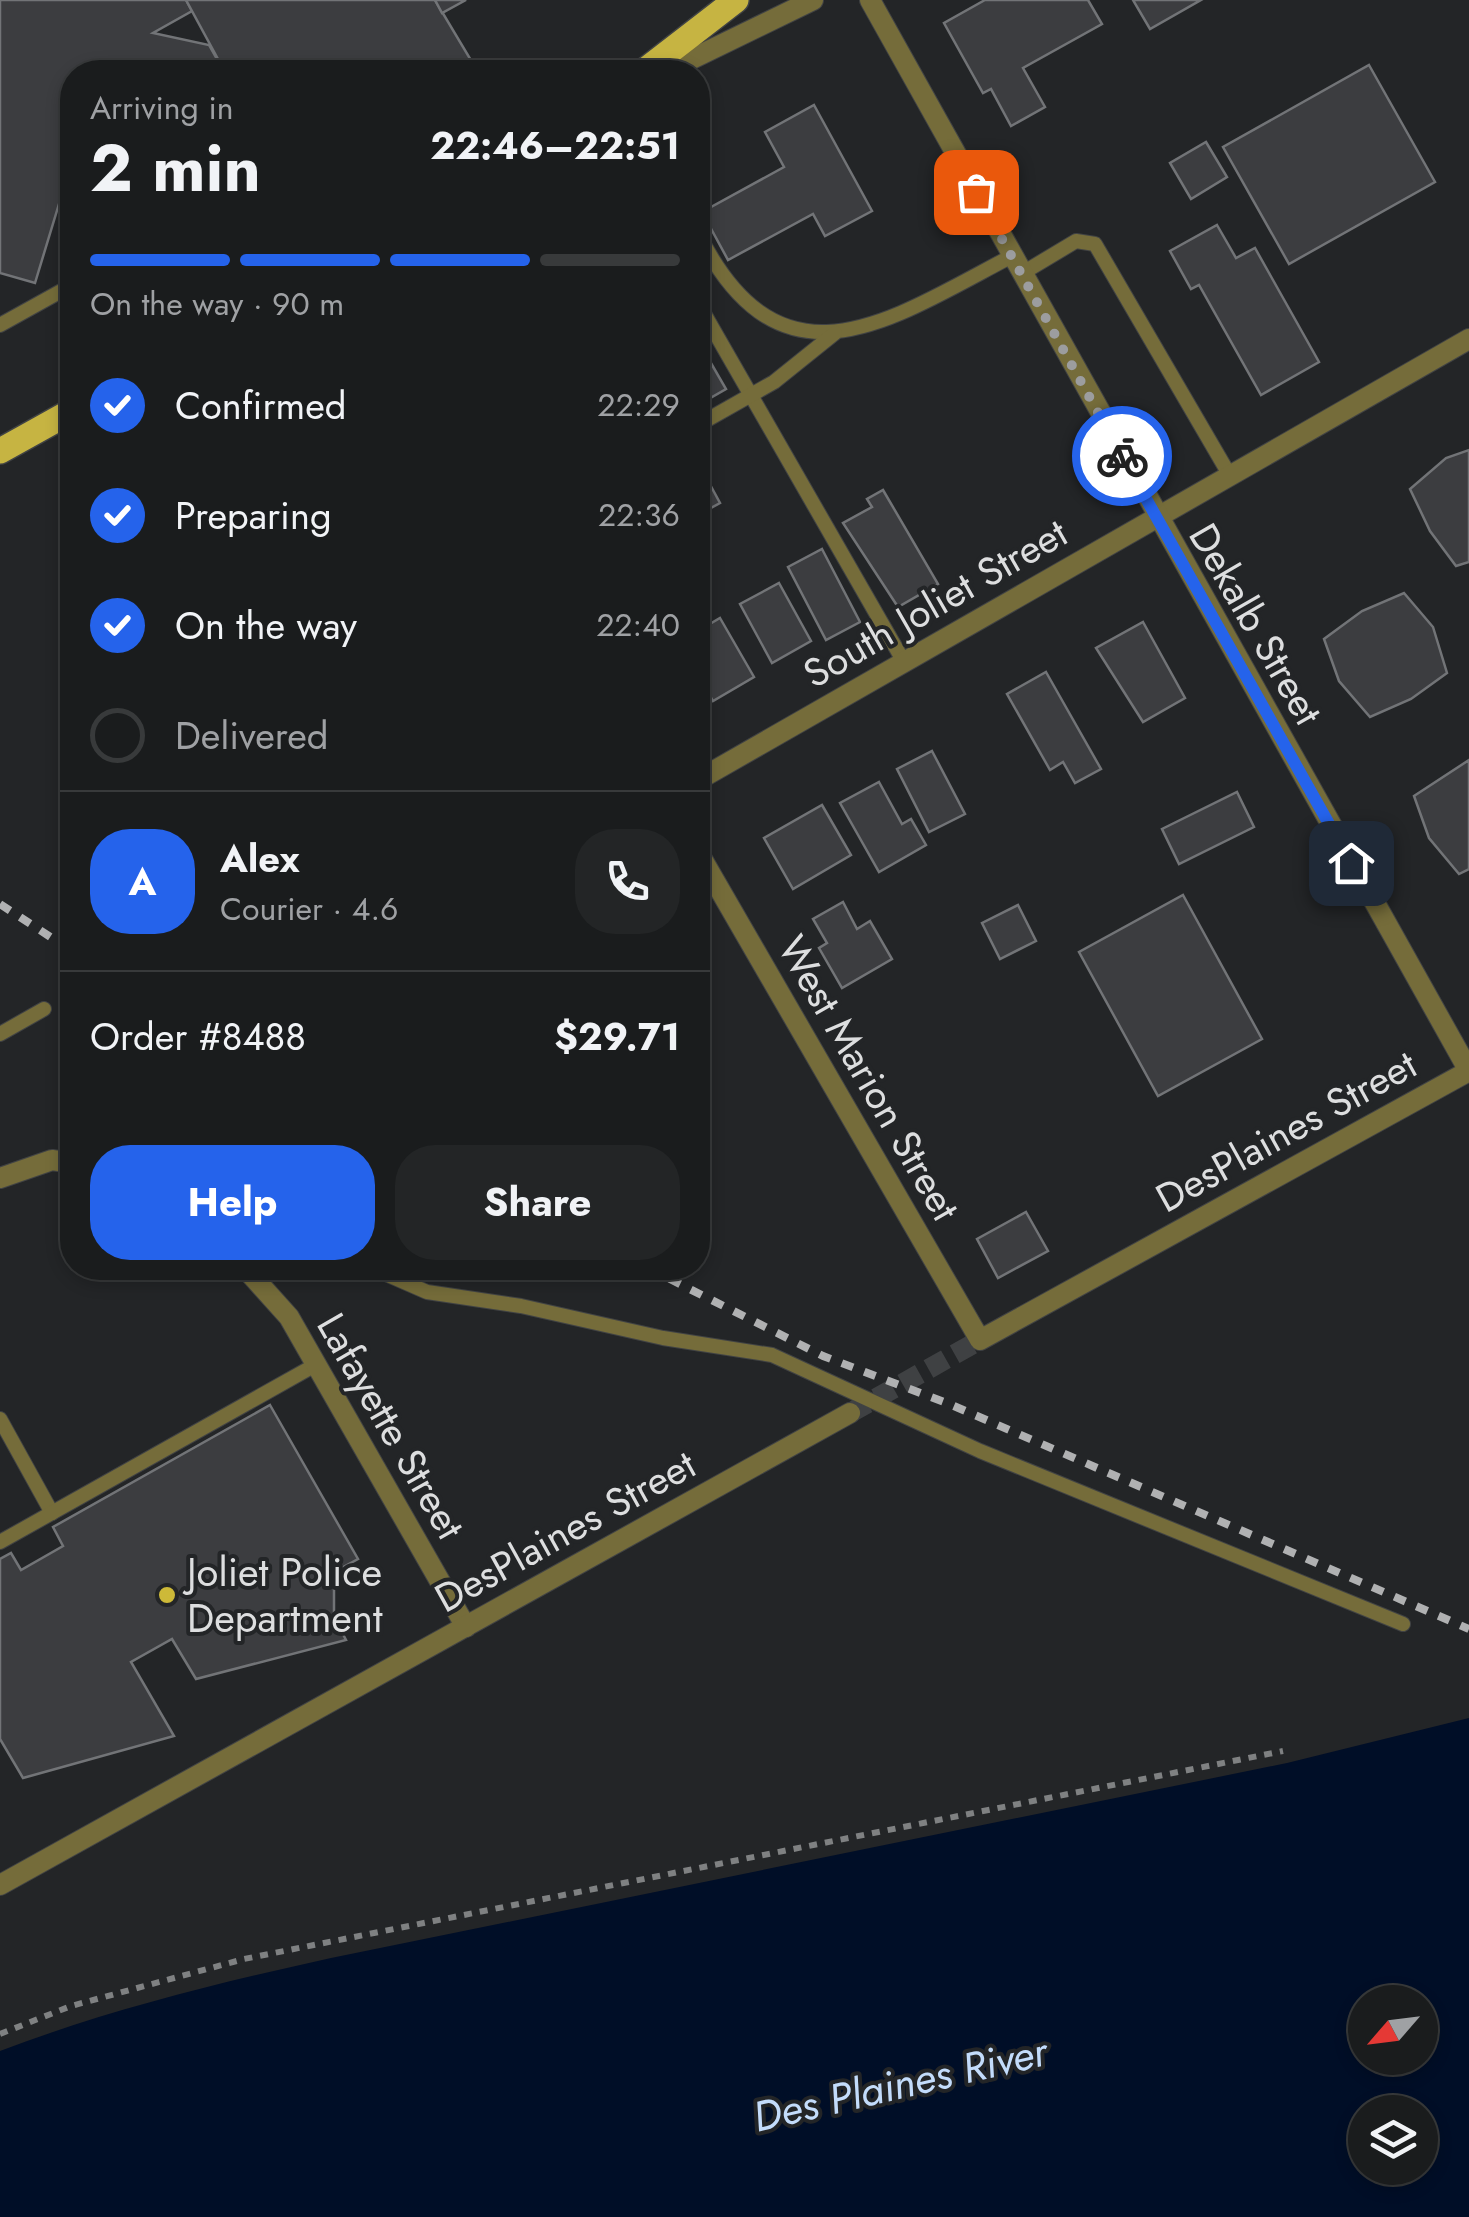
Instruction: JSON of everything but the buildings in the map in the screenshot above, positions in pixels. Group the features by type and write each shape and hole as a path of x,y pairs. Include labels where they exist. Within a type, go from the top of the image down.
{"main road":[{"path":"658,60 736,0"},
{"path":"0,451 60,417"}],"street":[{"path":"690,60 813,0"},
{"name":"Dekalb Street","path":"870,0 1155,516 1469,1071"},
{"name":"South Joliet Street","path":"710,773 1469,339"},
{"name":"West Marion Street","path":"710,873 980,1340"},
{"name":"DesPlaines Street","path":"980,1340 1469,1071"},
{"path":"0,1178 60,1162"},
{"name":"Lafayette Street","path":"264,1280 317,1364 466,1627"},
{"name":"DesPlaines Street","path":"0,1885 850,1413"}],"lane":[{"path":"710,258 754,306 785,327 816,335 861,330 1076,241 1095,244 1229,474"},
{"path":"0,325 60,292"},
{"path":"710,324 904,662"},
{"path":"710,418 750,396 817,351 836,333"},
{"path":"0,1034 44,1008"},
{"path":"400,1280 427,1292 522,1306 663,1338 772,1355 980,1452 1403,1624"},
{"path":"0,1542 317,1364"},
{"path":"0,1419 52,1512"}],"path":[{"path":"0,2034 71,2006 244,1960 1283,1751"}],"water":[{"name":"Des Plaines River","path":"1469,1718 1469,2217 0,2217 0,2051 164,1998 331,1958 1287,1763"}],"tunnel":[{"path":"850,1413 980,1340"}],"railway":[{"path":"0,904 60,943"},
{"path":"672,1280 823,1356 947,1403 1469,1629"}],"way so far":[{"path":"976,192 1122,456"}],"place":[{"name":"Joliet Police Department","path":"167,1595"}],"route":[{"path":"1122,456 1351,863"}]}
